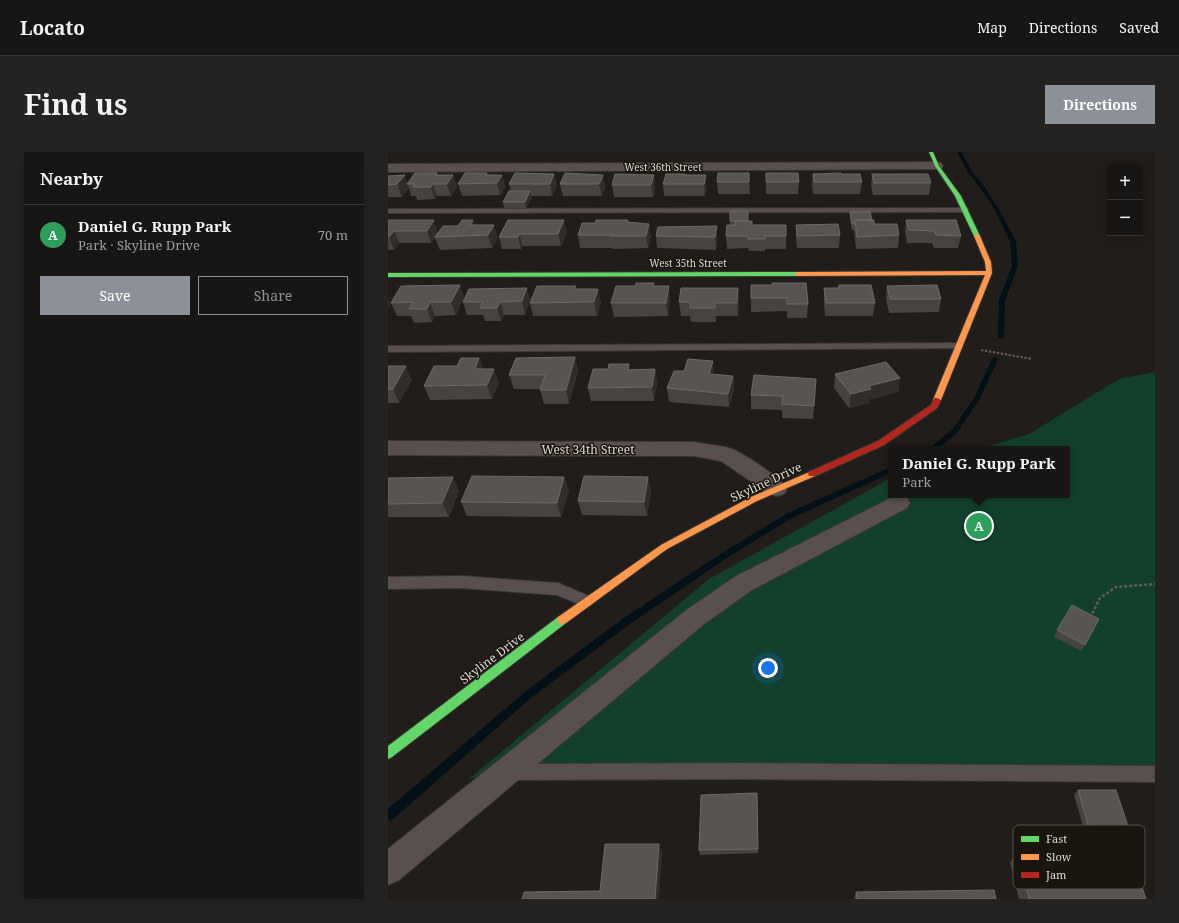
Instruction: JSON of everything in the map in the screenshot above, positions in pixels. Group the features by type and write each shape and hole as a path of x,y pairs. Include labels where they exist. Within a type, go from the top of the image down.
{"street":[{"path":"931,152 937,166 965,210 988,262 989,273"},
{"name":"West 36th Street","path":"388,168 937,166"},
{"name":"West 35th Street","path":"388,275 989,273"},
{"name":"Skyline Drive","path":"388,753 586,601 664,547 754,499 881,443 934,406 989,273"},
{"name":"West 34th Street","path":"388,448 694,449 727,455 777,489"},
{"path":"388,869 694,618 744,583 899,503"}],"lane":[{"path":"388,211 965,210"},
{"path":"388,349 958,346"},
{"path":"388,582 461,582 558,588 586,601"},
{"path":"506,772 752,771 1155,774"}],"path":[{"path":"958,346 1032,359"},
{"path":"1088,622 1100,598 1116,587 1155,584"}],"green space":[{"path":"1155,372 1155,775 470,778 709,579 888,480 888,498 1070,498 1070,446 989,446 1029,434 1119,379"}],"building":[{"path":"415,173 453,175 447,184 433,184 431,187 413,187 415,184 407,184"},
{"path":"465,173 502,175 497,183 458,184"},
{"path":"515,173 554,174 550,184 509,184"},
{"path":"565,173 603,175 599,184 560,184"},
{"path":"718,173 749,173 749,182 717,182"},
{"path":"766,173 798,173 799,182 766,182"},
{"path":"615,174 654,175 651,185 612,185"},
{"path":"666,174 706,175 704,184 663,184"},
{"path":"813,174 860,174 862,182 814,182"},
{"path":"872,174 928,174 931,183 874,183"},
{"path":"405,175 397,184 388,185 388,176"},
{"path":"509,191 530,191 525,202 503,202"},
{"path":"730,211 748,211 748,221 730,221"},
{"path":"850,212 870,212 872,220 855,220 855,224 852,224"},
{"path":"388,220 434,220 427,231 394,231 388,237"},
{"path":"462,220 473,220 470,225 494,225 488,235 435,237 443,226 458,226"},
{"path":"508,220 564,220 558,234 519,234 518,237 499,237"},
{"path":"596,220 628,220 627,222 649,224 646,236 578,235 582,223 595,223"},
{"path":"855,220 874,220 874,224 897,224 899,235 857,237"},
{"path":"906,220 956,220 961,236 936,235 934,231 909,230"},
{"path":"735,221 752,221 752,225 786,225 786,236 765,236 765,239 748,239 748,236 726,236 727,225 735,225"},
{"path":"838,224 840,235 797,236 796,225"},
{"path":"717,226 715,237 656,236 658,227"},
{"path":"636,283 654,283 653,286 669,286 666,303 611,303 616,286 635,286"},
{"path":"772,283 806,283 808,304 787,304 787,298 751,298 751,285 772,285"},
{"path":"460,285 451,302 430,302 427,309 409,309 413,302 391,303 401,286"},
{"path":"839,285 871,285 875,303 826,303 824,288 839,288"},
{"path":"937,285 941,299 890,299 887,286"},
{"path":"537,286 576,286 575,289 598,289 594,302 530,303"},
{"path":"527,288 522,301 500,302 497,308 480,308 483,302 463,302 469,289"},
{"path":"681,288 738,288 737,303 715,303 715,308 690,308 690,302 679,302"},
{"path":"575,357 566,390 540,390 545,375 509,375 516,358"},
{"path":"461,358 479,358 475,369 494,369 487,385 424,386 434,366 457,366"},
{"path":"688,359 713,361 709,374 733,376 728,394 667,388 674,371 684,371"},
{"path":"886,362 900,378 869,386 871,389 851,394 835,374"},
{"path":"609,364 629,364 628,370 655,369 652,387 588,388 593,369 608,369"},
{"path":"388,366 406,366 393,389 388,389"},
{"path":"754,375 816,379 814,406 782,404 783,396 751,395"},
{"path":"472,476 564,477 557,503 461,502"},
{"path":"584,476 648,477 644,502 578,501"},
{"path":"453,477 442,503 388,504 388,478"},
{"path":"1072,605 1099,619 1085,645 1057,630"},
{"path":"1078,790 1116,790 1128,825 1088,825"},
{"path":"757,793 758,849 699,850 701,795"},
{"path":"605,844 659,844 655,899 522,899 524,892 600,891"},
{"path":"1027,889 1143,889 1146,899 1029,899"},
{"path":"994,890 996,899 857,899 856,892"}],"waterway":[{"path":"959,152 971,174 980,184 996,208 1013,241 1015,266 1002,300 1001,337"},
{"path":"936,446 954,432 976,400 995,359"},
{"path":"388,816 529,694 624,623 725,555 789,516 888,471"}],"traffic: fast":[{"path":"931,152 937,166 958,196 977,236"},
{"path":"388,275 797,274"},
{"path":"388,753 562,620"}],"traffic: slow":[{"path":"937,400 989,273 988,262 977,236"},
{"path":"797,274 989,273"},
{"path":"562,620 664,547 754,499 812,474"}],"traffic: jam":[{"path":"812,474 881,443 934,406 937,400"}],"place":[{"name":"Daniel G. Rupp Park","path":"979,526"}]}
